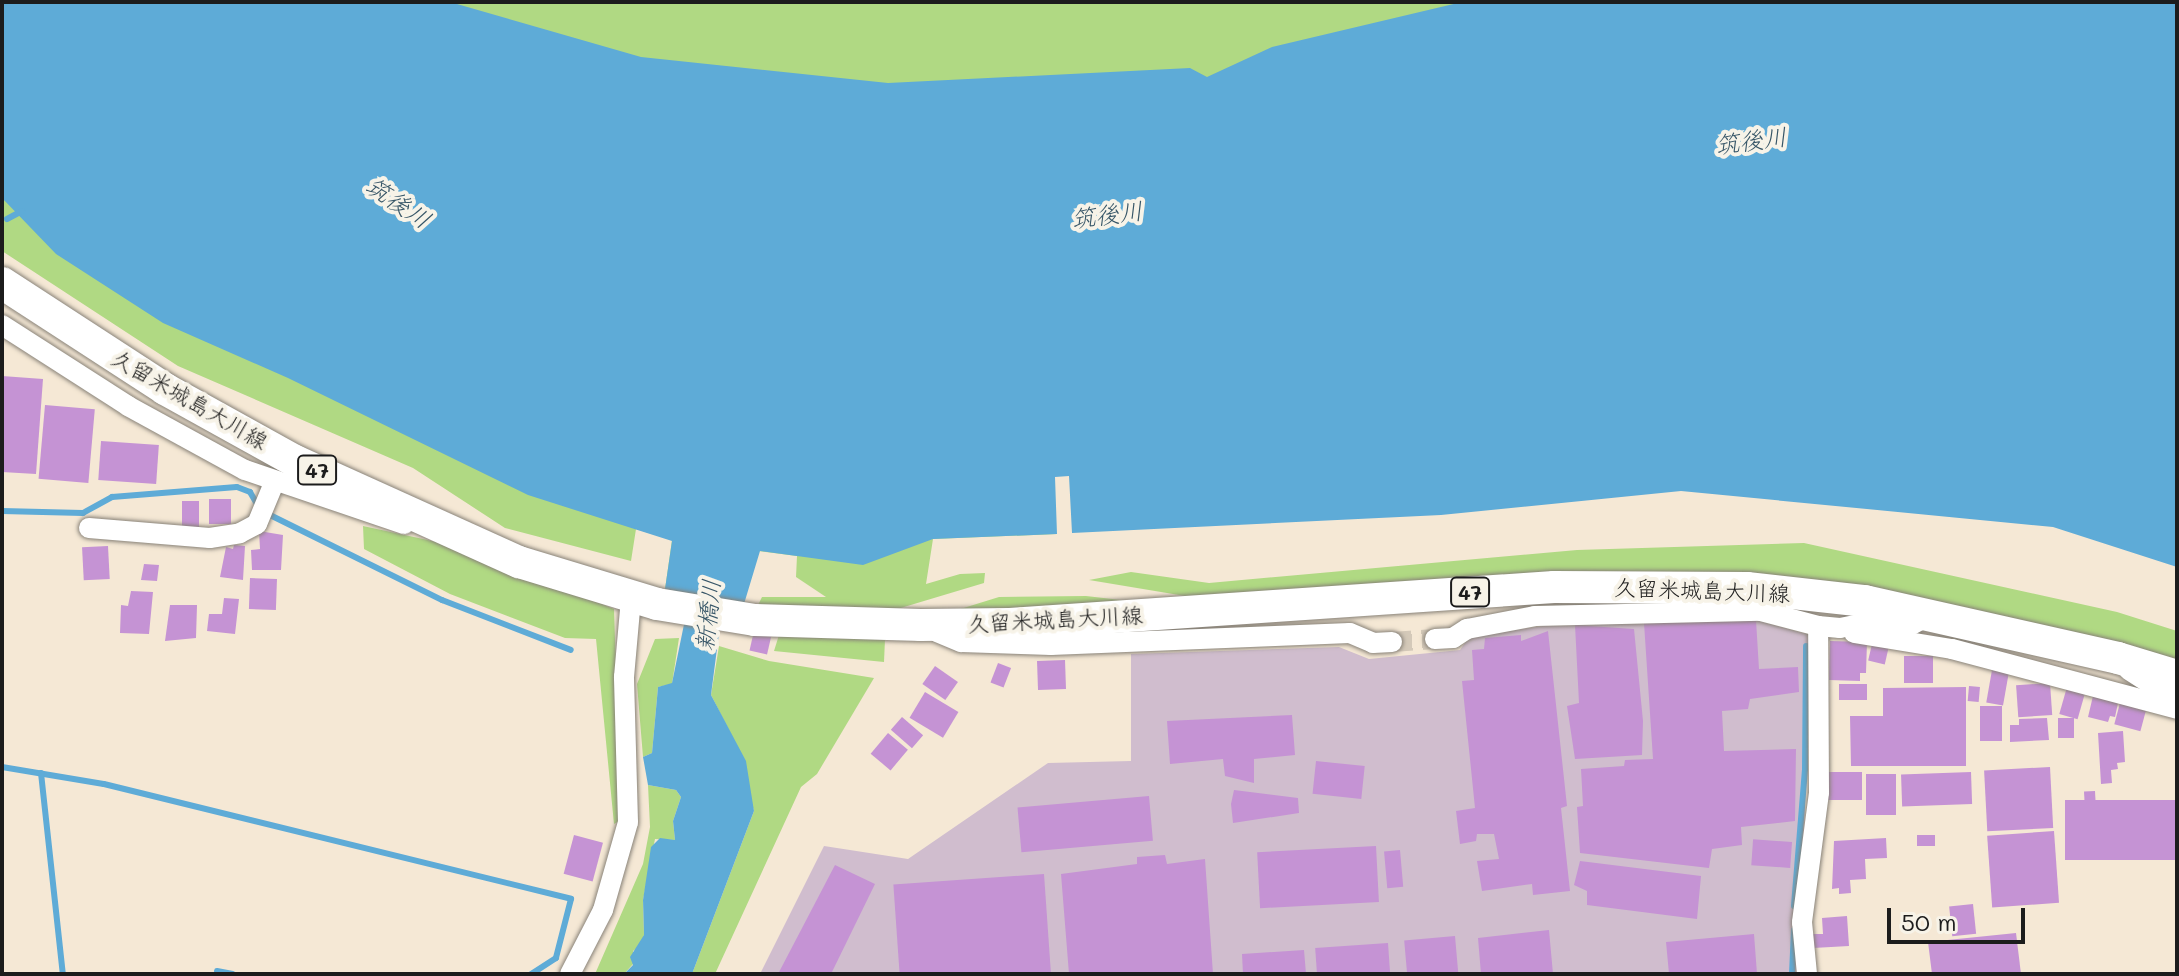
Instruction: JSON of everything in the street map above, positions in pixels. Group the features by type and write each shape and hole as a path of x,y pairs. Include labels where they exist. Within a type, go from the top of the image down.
{"main road":[{"name":"久留米城島大川線","path":"2,283 165,389 295,461 519,562 644,601 755,620 1010,624 1554,587 1747,588 1865,601 2118,658 2177,676"}],"street":[{"path":"2,325 128,406 274,483 405,525 439,528"},
{"path":"89,528 210,538 240,533 257,524 274,483"},
{"path":"570,974 603,910 628,822 624,677 644,601"},
{"path":"1435,639 1453,638 1467,629 1535,616 1761,611 1818,626 1966,653 2177,709"},
{"path":"1840,628 1860,624 1913,624 1931,615"},
{"path":"921,625 961,642 1051,645 1350,633 1373,643 1392,642"},
{"path":"1807,974 1802,922 1819,792 1818,626"},
{"path":"2118,658 2133,675 2177,701"}],"shaded area":[{"path":"1756,620 1810,635 1800,974 760,974 824,846 908,859 1048,763 1131,761 1131,654 1339,647 1369,659 1460,650 1469,637 1543,626"}],"green space":[{"path":"411,2 1512,2 1224,79 720,86"},
{"path":"2,117 695,545 665,589 672,540 636,529 631,561 505,528 413,468 178,366 2,251"},
{"path":"363,526 460,547 614,609 621,820 614,824 596,639 565,638 450,594 364,549"},
{"path":"751,533 1057,534 933,539 926,584 960,574 985,573 984,583 884,613 756,609 762,597 826,597 796,577 797,556 759,551"},
{"path":"1804,543 2117,612 2177,631 2177,663 1924,600 1203,599 1089,580 1131,572 1209,583 1577,550"},
{"path":"1086,596 1147,603 941,615 999,597"},
{"path":"779,635 885,639 884,662 774,651"},
{"path":"679,638 672,684 658,687 652,753 643,757 637,684 655,639"},
{"path":"719,646 769,661 874,678 817,774 801,787 715,974 692,974 754,811 734,740 711,695"},
{"path":"648,785 676,790 681,797 673,821 675,840 655,839 643,900 644,935 642,944 633,951 633,964 624,974 595,974 643,864 650,827"}],"water":[{"path":"2,2 450,2 641,57 888,83 1190,68 1207,77 1272,47 1462,2 2177,2 2177,567 2053,527 1681,491 1441,515 1072,533 1069,476 1055,477 1057,534 933,539 863,565 760,551 744,604 723,602 711,695 746,761 754,811 692,974 624,974 633,965 630,957 644,935 643,900 651,847 660,838 675,840 673,821 681,797 676,790 648,785 643,757 652,753 658,687 672,683 690,595 665,589 672,541 528,495 288,378 163,323 56,254 2,198"}],"building":[{"path":"2,376 43,379 36,474 2,472"},
{"path":"45,405 95,409 88,483 39,479"},
{"path":"101,441 159,445 156,484 98,480"},
{"path":"209,499 231,499 231,524 209,524"},
{"path":"182,501 199,501 199,528 182,528"},
{"path":"259,531 283,535 281,570 252,570 251,550 260,549"},
{"path":"234,545 245,546 243,580 220,577 226,547 233,549"},
{"path":"108,546 110,579 84,580 82,547"},
{"path":"144,564 159,565 157,581 141,580"},
{"path":"250,578 277,579 276,610 249,609"},
{"path":"131,591 153,592 149,634 120,633 121,605 128,606"},
{"path":"224,598 239,599 235,634 207,631 209,614 222,614"},
{"path":"170,605 197,605 196,638 165,641"},
{"path":"1756,620 1759,669 1798,667 1799,692 1750,699 1748,709 1722,711 1724,751 1796,749 1795,821 1741,827 1742,845 1712,849 1709,868 1580,853 1577,807 1583,806 1581,769 1624,766 1625,760 1653,759 1644,623"},
{"path":"1575,625 1634,629 1643,721 1642,755 1575,759 1567,706 1579,703"},
{"path":"754,631 772,635 767,655 750,650"},
{"path":"1548,631 1567,806 1561,808 1570,891 1533,895 1532,884 1482,891 1477,861 1499,859 1494,834 1477,834 1476,841 1460,844 1456,811 1475,808 1462,681 1474,680 1472,650 1484,649 1485,638 1521,635 1521,641"},
{"path":"1830,641 1867,642 1866,673 1860,673 1860,681 1829,680"},
{"path":"1872,644 1889,648 1885,664 1868,661"},
{"path":"1904,656 1933,656 1933,683 1904,683"},
{"path":"1065,660 1066,689 1038,690 1037,661"},
{"path":"998,663 1011,668 1004,688 990,683"},
{"path":"935,666 958,682 945,700 922,684"},
{"path":"1992,670 2009,673 2003,705 1986,702"},
{"path":"2050,683 2052,715 2018,717 2016,685"},
{"path":"1839,684 1867,684 1867,700 1839,700"},
{"path":"1969,686 1980,687 1979,702 1968,701"},
{"path":"1966,687 1966,766 1851,766 1850,716 1883,716 1883,688"},
{"path":"2067,687 2085,692 2078,719 2059,714"},
{"path":"925,692 958,712 943,738 910,718"},
{"path":"2093,696 2118,703 2115,717 2110,716 2108,722 2088,717"},
{"path":"2120,703 2146,710 2140,731 2114,724"},
{"path":"1980,706 2002,706 2002,741 1980,741"},
{"path":"1292,715 1295,755 1254,759 1254,783 1225,776 1223,759 1170,764 1167,721"},
{"path":"902,717 923,735 912,748 891,730"},
{"path":"2047,718 2049,740 2010,742 2010,725 2019,725 2019,719"},
{"path":"2058,718 2074,718 2074,738 2058,738"},
{"path":"2123,731 2125,762 2117,763 2118,769 2111,770 2112,783 2101,784 2098,733"},
{"path":"888,733 908,750 891,770 871,754"},
{"path":"1316,761 1365,766 1361,799 1313,794"},
{"path":"2050,767 2053,828 1987,831 1984,770"},
{"path":"1828,772 1862,772 1862,800 1828,800"},
{"path":"1971,772 1972,804 1902,806 1901,774"},
{"path":"1866,774 1896,774 1896,815 1866,815"},
{"path":"1234,790 1298,798 1299,813 1233,823 1231,804"},
{"path":"2095,791 2096,810 2085,811 2084,792"},
{"path":"1149,796 1153,841 1021,852 1018,808"},
{"path":"2065,800 2177,800 2177,860 2065,860"},
{"path":"2054,831 2059,903 1992,907 1987,836"},
{"path":"574,835 603,843 593,881 564,874"},
{"path":"1917,835 1935,835 1935,846 1917,846"},
{"path":"1886,838 1887,858 1865,859 1866,879 1850,880 1851,893 1839,894 1839,888 1832,889 1834,841"},
{"path":"1753,839 1792,842 1790,868 1751,865"},
{"path":"1376,846 1379,902 1260,908 1257,852"},
{"path":"1400,850 1403,887 1387,888 1384,851"},
{"path":"1165,855 1167,864 1205,859 1213,974 1069,974 1061,874 1137,864 1137,857"},
{"path":"1580,861 1701,876 1697,919 1587,905 1587,891 1574,885"},
{"path":"835,865 875,884 831,974 778,974"},
{"path":"1044,874 1051,974 900,974 893,885"},
{"path":"1973,904 1976,934 1952,936 1949,907"},
{"path":"1847,916 1849,946 1813,948 1812,934 1823,934 1822,918"},
{"path":"1549,930 1553,974 1481,974 1478,938"},
{"path":"2016,933 2021,974 1932,974 1928,942"},
{"path":"1754,934 1757,974 1669,974 1666,942"},
{"path":"1455,936 1458,974 1407,974 1404,940"},
{"path":"1388,943 1390,974 1317,974 1315,948"},
{"path":"1304,950 1306,974 1243,974 1242,954"}],"waterway":[{"path":"7,219 22,211"},
{"path":"2,511 83,513 112,497 237,487 250,492 258,506"},
{"path":"270,515 442,600 571,650"},
{"path":"1794,906 1805,769 1806,646"},
{"path":"2,767 104,784 571,899 556,958 531,974"},
{"path":"41,773 63,974"},
{"path":"1792,974 1794,930"},
{"path":"217,971 233,974"}],"tunnel":[{"path":"1392,642 1435,639"}],"water label":[{"name":"筑後川","path":"1751,140"},
{"name":"筑後川","path":"399,202"},
{"name":"筑後川","path":"1107,214"},
{"name":"新橋川","path":"707,615"}]}
